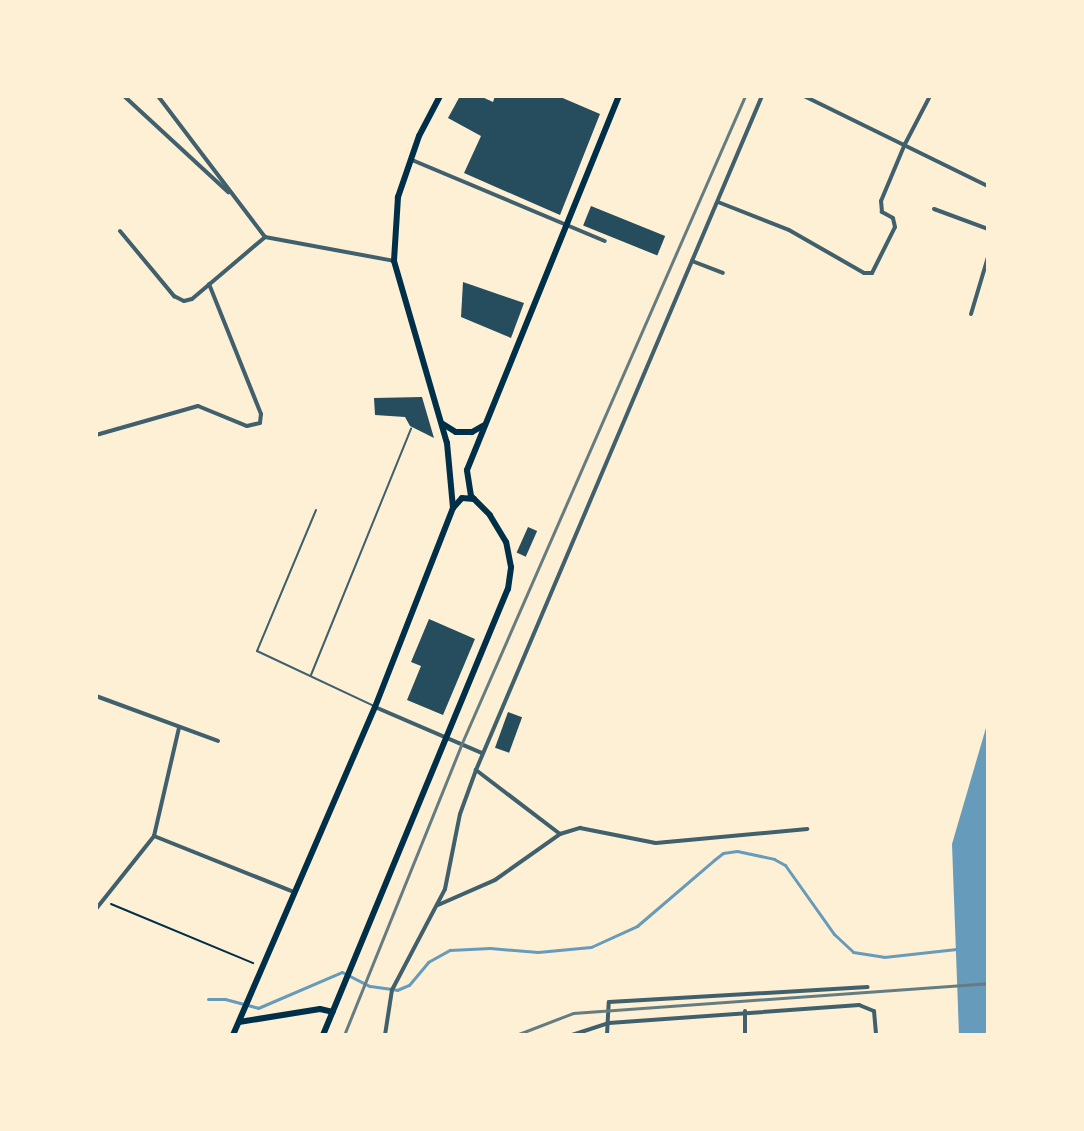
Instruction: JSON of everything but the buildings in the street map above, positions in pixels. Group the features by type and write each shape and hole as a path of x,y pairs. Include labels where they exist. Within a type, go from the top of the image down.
{"main road":[{"path":"440,96 410,160 398,197 394,261 440,418 449,456 453,508"},
{"path":"323,1035 508,589 511,574 503,535 490,515 474,499 466,475 619,96"},
{"path":"440,418 447,429 456,432 474,432 487,422"},
{"path":"233,1035 375,707 453,508 462,498 474,499"},
{"path":"239,1022 320,1009 333,1012"}],"street":[{"path":"124,96 234,197"},
{"path":"158,96 265,237 394,261"},
{"path":"385,1035 392,990 438,905 460,814 482,753 762,96"},
{"path":"804,96 988,186"},
{"path":"718,202 789,230 864,273 875,271 895,227 894,220 882,212 880,206 905,144 930,96"},
{"path":"410,160 605,241"},
{"path":"934,209 988,229"},
{"path":"120,231 179,300 192,299 265,237"},
{"path":"971,314 988,257"},
{"path":"692,261 723,273"},
{"path":"96,435 198,406 247,426 260,423 261,414 209,284"},
{"path":"96,696 218,741"},
{"path":"375,707 482,753"},
{"path":"96,909 154,836 179,728"},
{"path":"476,770 560,834"},
{"path":"438,905 495,880 560,834 590,828 635,840 681,842 807,829"},
{"path":"154,836 294,892"},
{"path":"607,1035 609,1002 868,987"},
{"path":"572,1035 609,1023 745,1011 867,1006 876,1015 876,1035"},
{"path":"745,1011 745,1035"}],"lane":[{"path":"310,676 411,429"},
{"path":"316,510 257,651 375,707"}],"path":[{"path":"103,901 261,967"}],"water":[{"path":"988,721 988,1035 959,1035 952,844"}],"waterway":[{"path":"208,999 225,999 258,1008 342,972 370,986 397,990 409,985 428,962 450,950 490,948 538,952 591,947 637,926 723,853 737,851 774,859 785,865 834,934 853,952 884,957 957,949"}],"railway":[{"path":"344,1035 461,745 745,96"},
{"path":"516,1035 573,1013 988,983"}]}
